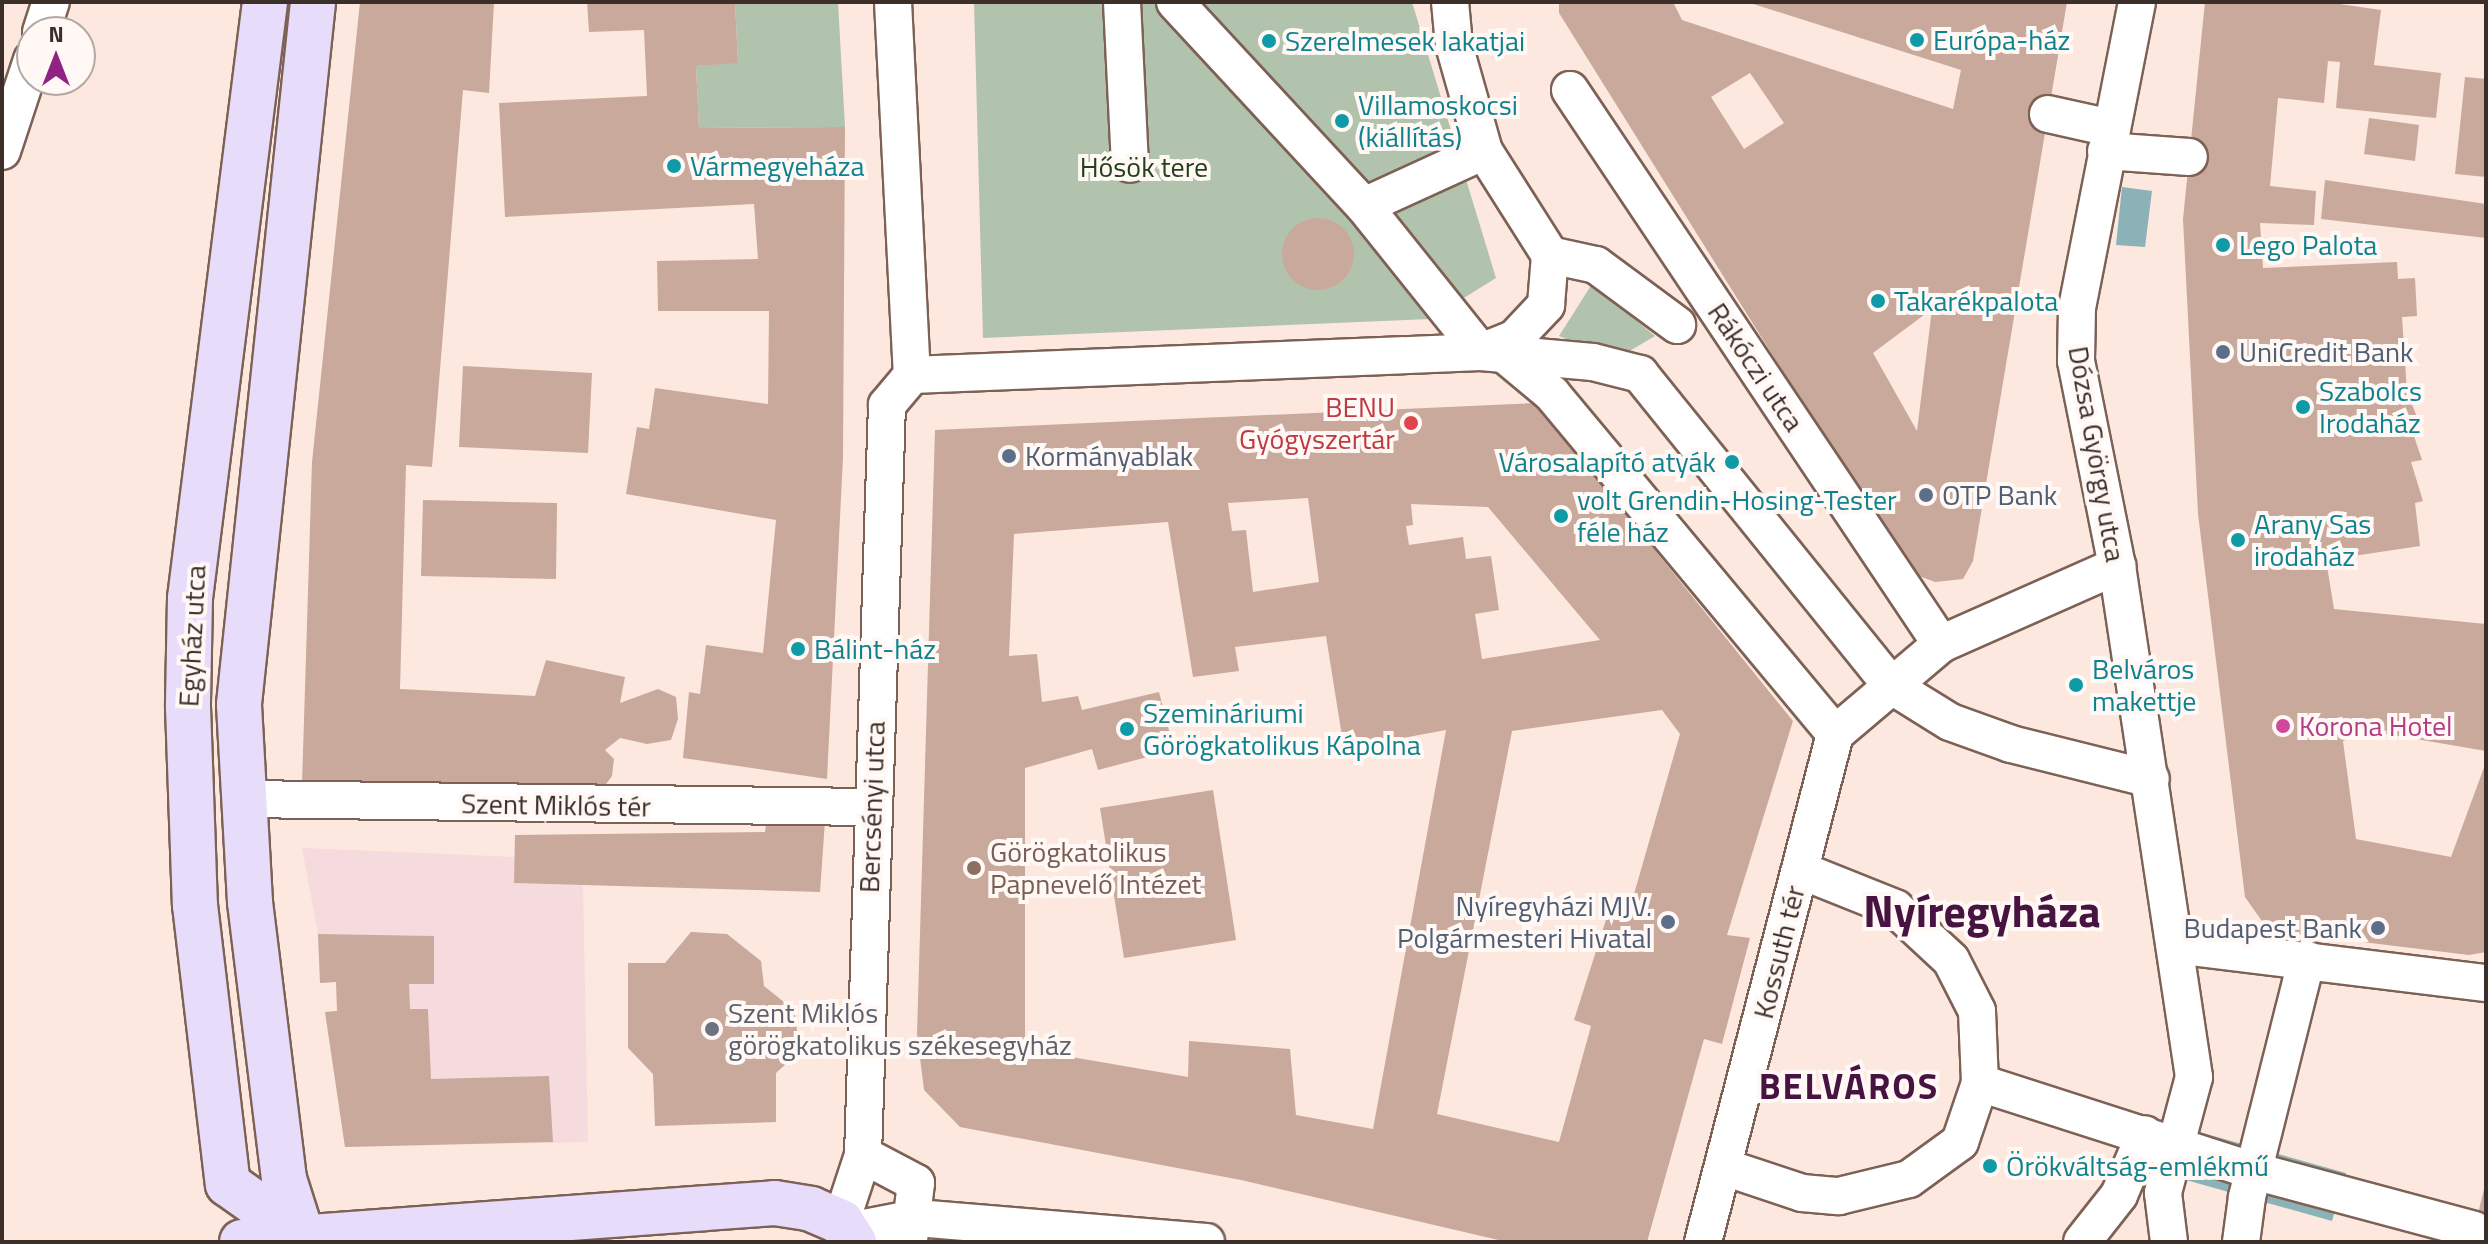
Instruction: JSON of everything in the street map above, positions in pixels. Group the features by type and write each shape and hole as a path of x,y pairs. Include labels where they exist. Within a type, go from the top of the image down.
{"street":[{"name":"Egyház utca","path":"265,2 190,598 188,707 195,905 228,1184 302,1238"},
{"name":"Egyház utca","path":"302,1238 284,1179 242,799 239,704 313,2"},
{"path":"893,2 912,375 1492,353 1593,362 1640,374 1892,686 1950,722 2011,744 2151,779"},
{"path":"1122,2 1130,164"},
{"path":"1175,2 1364,206 1492,353 1552,394 1835,734 1941,644 2117,566"},
{"path":"1450,2 1454,45 1484,151 1550,255 1546,305 1514,339 1492,353"},
{"name":"Dózsa György utca","path":"2137,2 2077,308 2076,361 2117,566 2175,945"},
{"name":"Rákóczi utca","path":"1570,90 1941,644"},
{"path":"2,151 20,96"},
{"path":"2048,114 2108,139 2189,157"},
{"path":"1364,206 1484,151"},
{"path":"1550,255 1596,265 1677,325"},
{"name":"Bercsényi utca","path":"848,1232 863,1155 871,807 887,405 912,375"},
{"name":"Kossuth tér","path":"1703,1242 1835,734"},
{"name":"Szent Miklós tér","path":"242,799 871,807"},
{"path":"1724,1167 1802,1193 1839,1196 1909,1179 1960,1142 1980,1083 1977,1011 1951,960 1895,908 1800,870"},
{"path":"2082,1242 2161,1140 2194,1077 2175,945 2486,983"},
{"path":"2241,1242 2254,1171 2307,959"},
{"path":"1980,1083 2254,1171 2474,1230"},
{"path":"2161,1140 2169,1242"},
{"path":"863,1155 916,1183 910,1230"},
{"path":"242,1242 775,1203 811,1209 848,1232 910,1230 1206,1242"}],"shaded area":[{"path":"302,848 515,857 515,883 583,885 588,1142 345,1147 325,1012 337,1011 336,982 320,983 318,934"}],"green space":[{"path":"735,2 838,2 845,127 699,128 696,66 738,62"},
{"name":"Hősök tere","path":"974,2 1412,2 1496,278 1430,319 983,338"},
{"path":"1592,284 1655,336 1616,359 1559,336"}],"water":[{"path":"2122,187 2152,191 2145,247 2116,245"},
{"path":"2199,1132 2346,1173 2332,1221 2186,1180"}],"building":[{"path":"360,2 494,2 489,93 463,90 432,467 406,465 400,689 535,696 546,660 625,677 620,703 658,689 676,697 678,719 671,740 647,744 620,738 605,750 614,759 612,776 601,791 302,785 312,462"},
{"path":"587,2 735,2 738,63 696,66 699,128 845,127 843,457 827,779 683,758 689,692 700,694 706,645 763,653 776,520 626,494 637,427 649,429 655,388 768,404 769,311 658,311 657,261 758,259 754,204 505,217 499,103 647,96 644,30 589,32"},
{"name":"Takarékpalota","path":"1559,2 1673,2 1682,20 1953,109 1961,70 1747,2 2067,2 1973,561 1963,579 1935,582 1908,572 1559,13","holes":["1750,73 1784,123 1744,149 1711,97","1932,309 1917,431 1873,353"]},
{"path":"2205,2 2326,2 2381,10 2374,65 2441,73 2436,118 2336,108 2340,62 2328,61 2324,103 2278,98 2270,186 2316,191 2314,225 2260,223 2263,268 2397,262 2398,279 2415,278 2417,316 2402,317 2407,392 2419,422 2410,424 2422,460 2411,462 2423,501 2415,503 2420,546 2326,560 2334,609 2486,624 2486,751 2369,731 2343,741 2356,839 2451,857 2486,762 2486,952 2469,955 2297,934 2264,924 2245,897 2198,514 2183,219"},
{"path":"2465,77 2486,79 2486,177 2455,174"},
{"path":"2369,118 2419,125 2415,161 2364,154"},
{"path":"2325,180 2486,204 2486,238 2321,219"},
{"path":"1318,218 1338,224 1348,234 1354,254 1348,274 1338,284 1318,290 1298,284 1288,274 1282,254 1288,234 1298,224"},
{"path":"463,366 592,373 588,453 459,447"},
{"path":"1536,403 1793,721 1727,935 1750,938 1722,1044 1704,1039 1647,1242 1507,1242 1241,1180 960,1127 924,1090 917,1034 935,430","holes":["1308,498 1319,582 1253,592 1246,530 1232,531 1228,503","1411,504 1488,507 1600,640 1482,659 1475,614 1499,610 1491,556 1466,559 1463,537 1409,545 1406,526 1413,525","1168,522 1193,677 1239,671 1235,647 1326,636 1344,749 1446,730 1373,1129 1296,1115 1290,1049 1189,1041 1188,1077 1025,1049 1025,768 1092,749 1098,770 1174,750 1159,692 1082,710 1078,696 1042,702 1037,654 1009,656 1014,534","1662,710 1680,734 1630,908 1611,904 1574,1020 1591,1026 1559,1142 1437,1114 1512,731"]},
{"path":"423,500 557,503 556,579 421,576"},
{"path":"1213,790 1236,940 1124,958 1100,808"},
{"path":"767,818 825,821 820,892 514,883 515,835 765,832"},
{"name":"Szent Miklós görögkatolikus székesegyház","path":"691,932 727,934 761,961 764,986 794,1010 800,1051 776,1073 776,1122 655,1126 653,1074 628,1048 628,963 665,963"},
{"path":"318,934 434,936 434,984 409,984 410,1009 428,1009 431,1079 549,1076 553,1142 345,1147 325,1012 337,1011 336,982 320,983"},
{"path":"2485,1185 2486,1242 2471,1242"}],"place":[{"name":"Európa-ház","path":"1917,40"},
{"name":"Szerelmesek lakatjai","path":"1269,41"},
{"name":"Villamoskocsi (kiállítás)","path":"1342,121"},
{"name":"Vármegyeháza","path":"674,166"},
{"name":"Lego Palota","path":"2223,245"},
{"name":"Takarékpalota","path":"1878,301"},
{"name":"UniCredit Bank","path":"2223,352"},
{"name":"Szabolcs Irodaház","path":"2303,407"},
{"name":"BENU Gyógyszertár","path":"1411,423"},
{"name":"Kormányablak","path":"1009,456"},
{"name":"Városalapító atyák","path":"1732,462"},
{"name":"OTP Bank","path":"1926,495"},
{"name":"volt Grendin-Hosing-Tester féle ház","path":"1561,516"},
{"name":"Arany Sas irodaház","path":"2238,540"},
{"name":"Bálint-ház","path":"798,649"},
{"name":"Belváros makettje","path":"2076,685"},
{"name":"Korona Hotel","path":"2283,726"},
{"name":"Szemináriumi Görögkatolikus Kápolna","path":"1127,729"},
{"name":"Görögkatolikus Papnevelő Intézet","path":"974,868"},
{"name":"Nyíregyházi MJV. Polgármesteri Hivatal","path":"1668,922"},
{"name":"Budapest Bank","path":"2378,928"},
{"name":"Szent Miklós görögkatolikus székesegyház","path":"712,1029"},
{"name":"Örökváltság-emlékmű","path":"1990,1166"}],"district":[{"name":"Nyíregyháza","path":"1982,911"},
{"name":"BELVÁROS","path":"1849,1086"}]}
